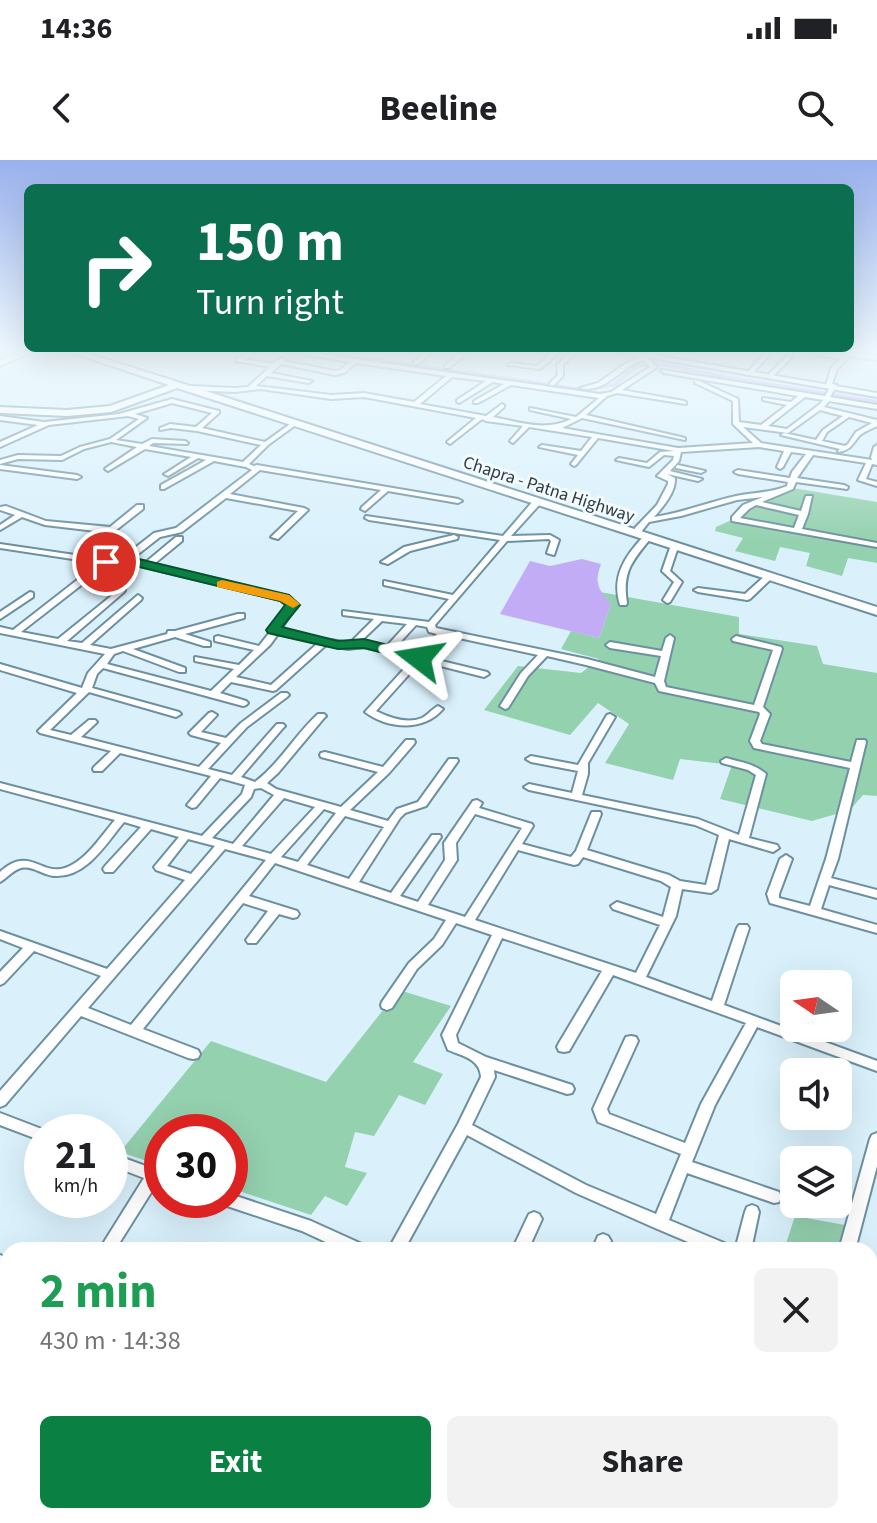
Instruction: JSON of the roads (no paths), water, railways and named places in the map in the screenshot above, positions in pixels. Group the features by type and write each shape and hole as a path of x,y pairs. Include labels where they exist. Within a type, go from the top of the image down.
{"highway":[{"name":"Chapra - Patna Highway","path":"272,416 642,534 674,547 877,609"},
{"name":"Chapra - Patna Highway","path":"272,416 877,609"}],"street":[{"path":"0,418 44,424 115,416"},
{"path":"0,465 18,457 62,458 82,448 112,440 144,418 135,416"},
{"path":"197,429 213,416"},
{"path":"466,416 678,452"},
{"path":"450,442 487,416"},
{"path":"569,416 683,439"},
{"path":"736,416 736,424 759,445"},
{"path":"762,428 779,416"},
{"path":"745,433 786,433 809,416"},
{"path":"842,416 877,422"},
{"path":"554,429 577,417"},
{"path":"819,440 825,431 846,417"},
{"path":"835,458 858,433 877,422"},
{"path":"246,465 266,444 295,423"},
{"path":"0,445 44,424"},
{"path":"736,424 846,448"},
{"path":"162,429 170,426 197,429 266,444"},
{"path":"513,441 527,426"},
{"path":"574,464 596,436"},
{"path":"112,440 165,456 246,465 458,501"},
{"path":"108,469 156,440 185,443"},
{"path":"700,475 620,463 649,465 662,453 759,445 877,463 874,457 877,447"},
{"path":"542,447 581,453"},
{"path":"780,467 788,450"},
{"path":"623,603 621,572 648,520 673,482 662,477 678,452"},
{"path":"811,453 790,487 742,510 735,519 877,545"},
{"path":"168,474 195,458"},
{"path":"164,487 211,460"},
{"path":"870,462 862,480 876,484 873,497"},
{"path":"0,465 77,477"},
{"path":"14,633 106,562 134,553 157,535 179,530 257,467"},
{"path":"738,472 844,487"},
{"path":"387,488 367,514 470,535 505,539 553,538 555,543 551,553"},
{"path":"648,520 671,517 714,501 777,494"},
{"path":"224,495 304,510 275,537"},
{"path":"797,531 809,498"},
{"path":"431,625 537,502"},
{"path":"756,503 804,514"},
{"path":"76,558 140,507"},
{"path":"3,508 45,523 112,530"},
{"path":"0,528 20,515"},
{"path":"385,562 427,542 470,535"},
{"path":"148,565 179,539"},
{"path":"0,546 106,562"},
{"path":"667,600 678,582 666,571 674,547"},
{"path":"118,558 293,601 292,607 260,649 213,694"},
{"path":"698,590 750,597 769,577"},
{"path":"387,583 456,598"},
{"path":"60,642 121,590"},
{"path":"0,616 30,595"},
{"path":"84,646 138,598"},
{"path":"346,613 431,625"},
{"path":"241,616 111,652 93,673 86,690 43,731 247,781 281,794 390,825"},
{"path":"273,630 348,646 380,618"},
{"path":"388,650 413,623"},
{"path":"431,625 432,630 441,634 659,681"},
{"path":"0,630 111,652"},
{"path":"171,633 207,644"},
{"path":"438,709 422,723 398,721 370,712 441,634"},
{"path":"670,638 660,687 758,708 765,714 755,741 758,746 856,766"},
{"path":"218,639 260,649"},
{"path":"736,639 778,649 758,708"},
{"path":"231,679 273,688 324,642"},
{"path":"354,643 484,674"},
{"path":"610,645 666,654"},
{"path":"122,648 182,670"},
{"path":"505,706 524,675 544,654"},
{"path":"198,659 241,668"},
{"path":"101,665 243,703"},
{"path":"0,667 176,714"},
{"path":"202,770 249,721 268,710 284,695"},
{"path":"212,715 194,733 228,742"},
{"path":"205,839 321,716"},
{"path":"576,796 584,760 610,717"},
{"path":"73,739 92,722"},
{"path":"235,778 280,726"},
{"path":"300,867 343,812 410,742"},
{"path":"814,912 826,880 861,742"},
{"path":"98,769 118,750"},
{"path":"325,755 385,771"},
{"path":"531,759 583,769"},
{"path":"352,884 401,811 422,804 453,761"},
{"path":"726,761 752,768 761,774 743,840"},
{"path":"192,805 218,774"},
{"path":"0,786 273,858 610,969 877,1066"},
{"path":"529,787 698,822 725,834 773,848"},
{"path":"0,1101 193,879 281,794"},
{"path":"134,1031 273,858 322,805"},
{"path":"421,907 448,865 452,855 450,843 475,806 526,824 527,828 468,922"},
{"path":"516,846 569,861 581,852 596,814"},
{"path":"0,878 5,866 21,862 59,872 72,869 122,818"},
{"path":"109,869 149,825"},
{"path":"581,852 665,878 677,885 711,889 725,834"},
{"path":"186,835 160,867 193,879"},
{"path":"393,898 436,837"},
{"path":"786,859 773,897 778,902 877,929"},
{"path":"826,880 877,894"},
{"path":"639,979 667,923 677,885"},
{"path":"241,898 293,914"},
{"path":"617,906 667,923"},
{"path":"252,940 276,909"},
{"path":"387,1005 413,966 438,942 454,917"},
{"path":"717,1006 743,928"},
{"path":"499,932 449,1035 453,1046 484,1061 567,1089"},
{"path":"2,937 110,975"},
{"path":"0,980 32,946"},
{"path":"564,1047 610,969"},
{"path":"79,1010 193,1054"},
{"path":"660,1223 708,1104 754,1020"},
{"path":"631,1041 600,1109 603,1118 774,1197"},
{"path":"400,1242 488,1077 484,1061"},
{"path":"1,1121 24,1129"},
{"path":"464,1127 581,1189 705,1242"},
{"path":"849,1242 877,1139"},
{"path":"113,1242 144,1196"},
{"path":"248,1206 341,1242"},
{"path":"745,1242 752,1212"},
{"path":"524,1242 534,1219"}]}
